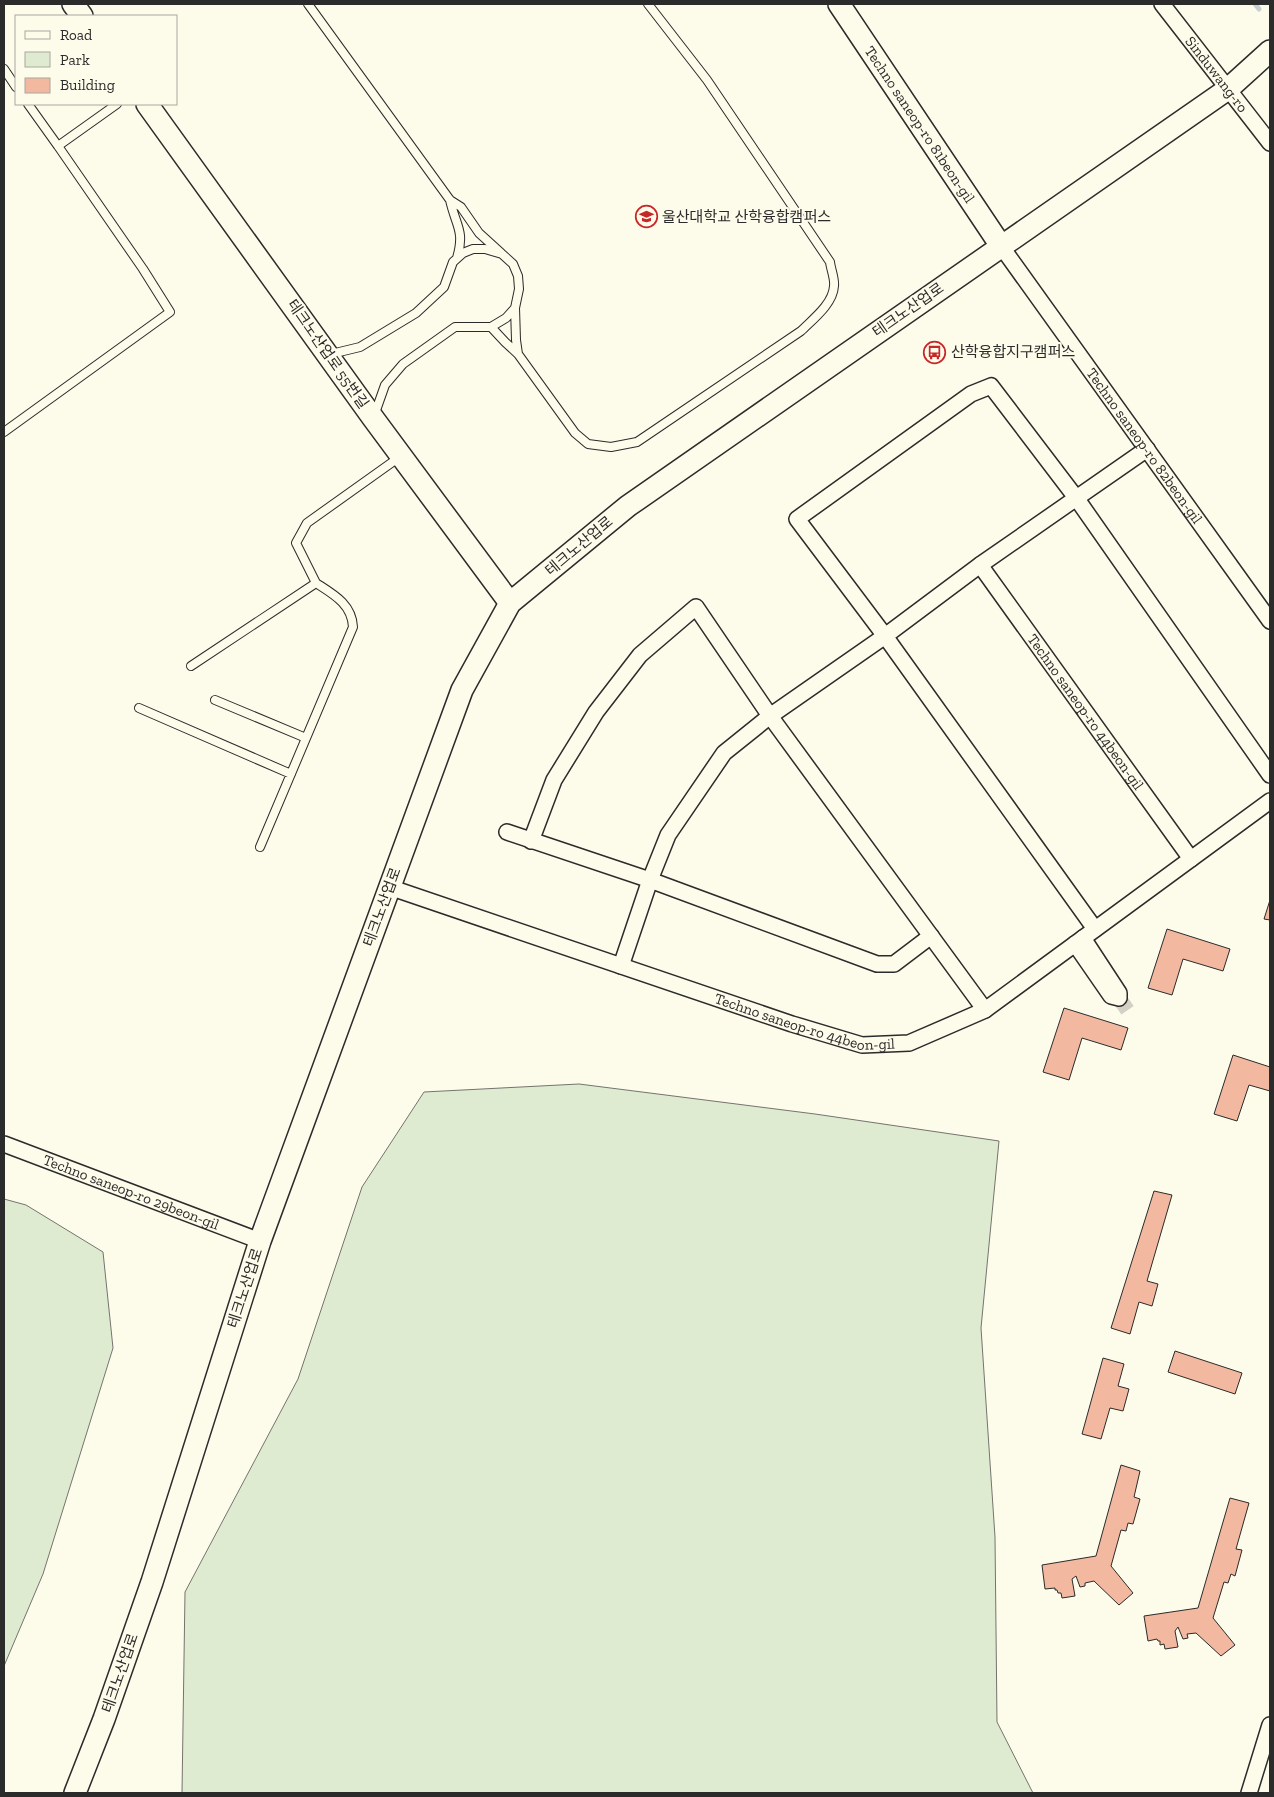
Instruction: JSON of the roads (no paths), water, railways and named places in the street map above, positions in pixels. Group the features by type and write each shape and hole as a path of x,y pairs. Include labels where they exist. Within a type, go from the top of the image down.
{"main road":[{"path":"73,4 81,15"},
{"name":"Techno saneop-ro 81beon-gil","path":"839,4 1001,246"},
{"name":"테크노산업로","path":"75,1793 104,1719 152,1582 260,1241 389,888 462,690 510,603 628,506 1228,89 1270,51"},
{"name":"테크노산업로 55번길","path":"148,105 510,603"}],"street":[{"name":"Sinduwang-ro","path":"1162,4 1270,143"},
{"name":"Techno saneop-ro 82beon-gil","path":"1001,246 1270,621"},
{"path":"1084,937 885,636 798,519 971,394 991,386 1077,499 1270,775"},
{"path":"621,966 650,880 668,835 724,753 770,716 885,636 980,565 1147,449"},
{"name":"Techno saneop-ro 44beon-gil","path":"980,565 1191,858"},
{"path":"531,841 554,780 596,712 640,655 696,607 770,716 985,1010"},
{"name":"Techno saneop-ro 44beon-gil","path":"389,888 792,1024 862,1045 909,1043 985,1010 1270,801"},
{"path":"507,832 650,880 877,964 894,964 931,936"},
{"name":"Techno saneop-ro 29beon-gil","path":"4,1144 260,1241"},
{"path":"1249,1793 1270,1725"}],"lane":[{"path":"308,4 450,200 461,207 479,233 513,264 518,276 519,289 515,308 518,354"},
{"path":"491,327 518,354 575,433 588,444 611,447 637,442 744,370 801,331 820,313 830,298 834,287 830,262 707,80 648,4"},
{"path":"4,69 15,86"},
{"path":"4,432 170,312 143,269 29,105"},
{"path":"58,146 116,105"},
{"path":"450,200 460,229 461,243 457,258"},
{"path":"329,354 360,347 416,313 444,287 453,262 462,253 472,250 485,250 502,254"},
{"path":"374,418 384,385 403,364 455,327 491,327 506,318 515,308"},
{"path":"260,847 353,627 353,618 341,599 316,583 296,543 307,523 402,455"},
{"path":"190,666 316,583"},
{"path":"215,700 306,738"},
{"path":"139,708 291,774"}],"waterway":[{"path":"1255,4 1259,9"}],"tunnel":[{"path":"1119,998 1128,1011"}],"place":[{"name":"울산대학교 산학융합캠퍼스","path":"646,217"},
{"name":"산학융합지구캠퍼스","path":"935,352"}]}
